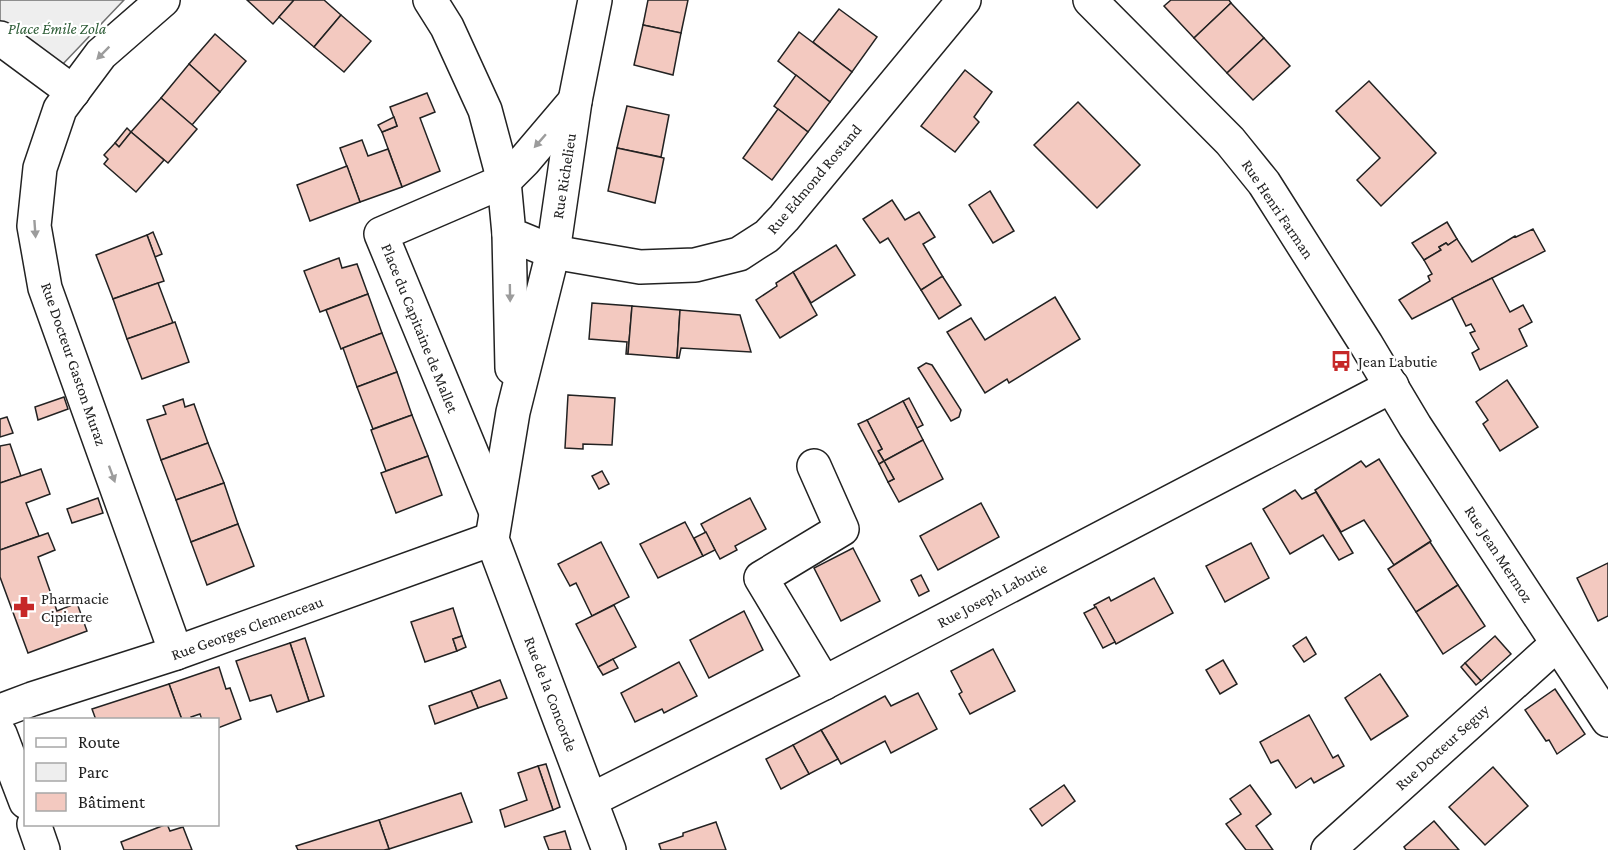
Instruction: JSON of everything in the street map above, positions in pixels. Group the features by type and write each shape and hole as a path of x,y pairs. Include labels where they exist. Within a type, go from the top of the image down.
{"street":[{"path":"430,0 447,27 486,110 504,181 509,234 513,412"},
{"name":"Rue Richelieu","path":"553,252 575,101 595,0"},
{"name":"Rue Edmond Rostand","path":"509,234 553,252 640,267 695,265 738,254 767,236 784,218 964,0"},
{"name":"Rue Henri Farman","path":"1090,0 1230,141 1264,183 1392,386"},
{"name":"Rue Docteur Gaston Muraz","path":"154,3 100,54 60,109 40,168 34,226 45,288 176,653"},
{"path":"0,38 73,92"},
{"name":"Rue Richelieu","path":"504,181 575,101"},
{"name":"Place du Capitaine de Mallet","path":"494,525 381,234 504,181"},
{"path":"494,525 513,412 553,252"},
{"name":"Rue Jean Mermoz","path":"1392,386 1415,426 1608,720"},
{"name":"Rue Joseph Labutie","path":"591,800 824,683 1392,386"},
{"path":"814,465 842,528 761,578 824,683"},
{"name":"Rue Georges Clemenceau","path":"0,711 176,653 494,525"},
{"name":"Rue de la Concorde","path":"494,525 609,850"},
{"name":"Rue Docteur Seguy","path":"1328,850 1557,644"},
{"path":"0,734 24,797"},
{"path":"34,826 43,850"}],"green space":[{"name":"Place Émile Zola","path":"0,0 124,0 61,66 0,21"}],"building":[{"path":"247,0 294,0 273,24"},
{"path":"294,0 324,0 341,15 314,47 279,17"},
{"path":"648,0 688,0 681,33 643,25"},
{"path":"1171,0 1229,0 1231,3 1194,38 1164,6"},
{"path":"1231,3 1264,38 1227,73 1194,38"},
{"path":"839,9 877,37 852,72 813,42"},
{"path":"341,15 371,41 344,72 314,47"},
{"path":"643,25 681,33 673,75 634,65"},
{"path":"799,32 852,72 830,102 778,61"},
{"path":"215,34 246,61 220,92 189,64"},
{"path":"1264,38 1290,66 1253,100 1227,73"},
{"path":"189,64 220,92 192,125 161,98"},
{"path":"965,70 992,92 974,117 979,122 955,152 921,126"},
{"path":"796,75 830,102 808,132 774,106"},
{"path":"1369,81 1436,153 1381,206 1357,180 1380,158 1336,111"},
{"path":"427,93 435,112 420,118 440,171 402,187 382,132 397,126 390,107"},
{"path":"161,98 197,129 168,163 131,132"},
{"path":"1078,102 1140,165 1097,208 1034,145"},
{"path":"627,106 669,115 661,157 617,148"},
{"path":"778,109 808,132 772,180 743,158"},
{"path":"394,117 397,126 382,132 378,125"},
{"path":"127,128 131,132 119,147 115,143"},
{"path":"131,132 164,160 136,192 104,164 108,159 104,155 115,143 119,147"},
{"path":"362,140 368,156 388,149 402,187 360,202 340,148"},
{"path":"617,148 664,158 655,203 608,191"},
{"path":"347,166 360,202 310,221 297,185"},
{"path":"990,191 1014,231 993,243 969,205"},
{"path":"892,200 905,220 919,212 935,237 923,244 943,277 921,290 888,238 880,243 863,219"},
{"path":"1447,222 1457,239 1448,245 1446,243 1439,247 1441,250 1424,260 1412,243"},
{"path":"1533,229 1545,251 1412,319 1399,300 1430,281 1428,276 1432,274 1424,260 1441,250 1439,247 1446,243 1448,245 1457,239 1472,262 1515,236"},
{"path":"153,232 162,254 155,257 147,235"},
{"path":"147,235 164,281 113,299 96,255"},
{"path":"836,245 855,275 811,303 793,272"},
{"path":"339,258 342,268 357,264 368,294 320,312 304,271"},
{"path":"793,272 817,315 780,338 756,300"},
{"path":"941,277 961,305 939,319 921,290"},
{"path":"1492,278 1510,312 1523,305 1532,322 1519,329 1527,346 1480,370 1472,353 1479,349 1470,333 1475,331 1471,324 1466,326 1452,298"},
{"path":"158,283 173,323 127,339 113,299"},
{"path":"368,294 382,333 341,349 326,310"},
{"path":"1055,297 1080,339 1009,383 1007,379 985,393 947,332 971,318 985,340"},
{"path":"592,303 632,306 628,354 626,354 627,342 589,339"},
{"path":"632,306 680,310 677,358 628,354"},
{"path":"680,310 740,315 751,352 681,348 679,358 677,358"},
{"path":"175,322 189,362 142,379 127,339"},
{"path":"382,333 397,372 357,387 343,348"},
{"path":"926,363 932,365 961,410 959,417 951,421 918,368"},
{"path":"397,372 412,415 373,429 357,387"},
{"path":"1507,380 1538,427 1500,451 1483,424 1488,420 1476,402"},
{"path":"568,395 615,398 612,445 583,444 583,449 565,448"},
{"path":"64,397 68,409 38,420 35,407"},
{"path":"909,398 923,425 917,428 903,401"},
{"path":"183,399 185,407 194,404 208,443 161,460 147,420 166,414 163,406"},
{"path":"903,401 923,440 884,461 878,451 882,449 867,420"},
{"path":"412,415 428,456 386,471 371,430"},
{"path":"7,417 13,433 0,437 0,419"},
{"path":"867,420 882,449 878,451 884,461 879,464 858,424"},
{"path":"923,440 943,479 899,502 888,482 894,479 884,461"},
{"path":"208,443 224,483 176,500 161,460"},
{"path":"10,444 21,476 0,483 0,446"},
{"path":"428,456 442,495 396,513 381,473"},
{"path":"1379,459 1431,541 1394,565 1364,520 1341,532 1315,490 1361,461 1366,467"},
{"path":"884,461 894,479 888,482 879,464"},
{"path":"41,469 50,494 26,503 39,536 0,550 0,483"},
{"path":"602,471 609,484 599,489 592,476"},
{"path":"224,483 238,524 191,542 176,500"},
{"path":"1295,490 1302,499 1316,492 1353,553 1339,560 1323,535 1290,554 1263,509"},
{"path":"98,498 103,513 72,523 67,509"},
{"path":"750,498 766,529 735,546 737,550 720,559 701,524"},
{"path":"981,503 999,537 938,570 920,536"},
{"path":"685,522 703,556 658,578 640,544"},
{"path":"238,524 254,566 207,585 191,542"},
{"path":"706,532 715,550 703,556 694,538"},
{"path":"48,533 55,550 38,557 57,611 77,603 87,631 28,653 0,577 0,550"},
{"path":"601,542 629,597 592,616 576,583 570,586 558,564"},
{"path":"1430,542 1458,585 1416,612 1388,569"},
{"path":"1251,543 1269,578 1225,602 1206,566"},
{"path":"853,548 880,601 841,621 814,568"},
{"path":"1608,563 1608,616 1598,621 1577,578"},
{"path":"921,575 929,591 919,596 911,580"},
{"path":"1154,578 1173,613 1116,644 1094,605 1109,597 1111,601"},
{"path":"1458,585 1485,626 1443,654 1416,612"},
{"path":"614,605 636,647 598,667 576,624"},
{"path":"1096,607 1115,642 1103,648 1084,613"},
{"path":"453,608 462,636 453,639 457,651 425,662 411,622"},
{"path":"744,611 763,650 709,678 690,640"},
{"path":"462,636 466,647 457,651 453,639"},
{"path":"1495,636 1511,654 1481,681 1465,663"},
{"path":"1306,637 1316,654 1304,662 1293,646"},
{"path":"305,638 324,696 309,701 290,643"},
{"path":"290,643 309,701 277,712 271,695 250,701 236,661"},
{"path":"993,649 1015,691 970,714 959,694 962,692 951,671"},
{"path":"613,659 618,668 603,675 598,667"},
{"path":"1223,660 1237,684 1220,694 1206,670"},
{"path":"679,662 697,696 664,713 662,709 635,722 621,693"},
{"path":"1465,663 1481,681 1476,685 1461,667"},
{"path":"219,667 226,689 230,688 241,719 219,728 219,718 201,718 200,714 191,718 181,718 169,684"},
{"path":"1380,674 1408,716 1371,740 1345,698"},
{"path":"500,680 507,698 478,708 471,691"},
{"path":"169,684 181,718 95,718 92,709"},
{"path":"1555,689 1585,734 1557,754 1525,710"},
{"path":"471,691 478,708 435,724 429,706"},
{"path":"918,693 937,729 891,753 885,741 841,764 821,730 885,696 891,706"},
{"path":"1309,715 1333,758 1338,755 1344,766 1314,783 1311,778 1296,788 1278,760 1271,763 1260,742"},
{"path":"821,730 838,759 809,774 793,745"},
{"path":"793,745 809,774 781,789 766,759"},
{"path":"546,764 560,807 553,810 538,766"},
{"path":"538,766 553,810 505,827 500,810 527,800 518,773"},
{"path":"1493,767 1528,806 1485,845 1449,807"},
{"path":"1064,785 1075,801 1042,826 1030,809"},
{"path":"1250,785 1271,814 1256,826 1273,850 1246,850 1226,824 1241,814 1230,799"},
{"path":"461,793 472,822 389,849 379,820"},
{"path":"379,820 389,849 298,850 296,846"},
{"path":"1434,821 1459,850 1406,850 1404,847"},
{"path":"716,822 726,850 661,850 659,844"},
{"path":"162,826 168,826 170,831 183,827 192,850 124,850 121,842"},
{"path":"565,831 571,850 549,850 544,837"}],"place":[{"name":"Jean Labutie","path":"1341,361"},
{"name":"Pharmacie Cipierre","path":"24,607"}]}
